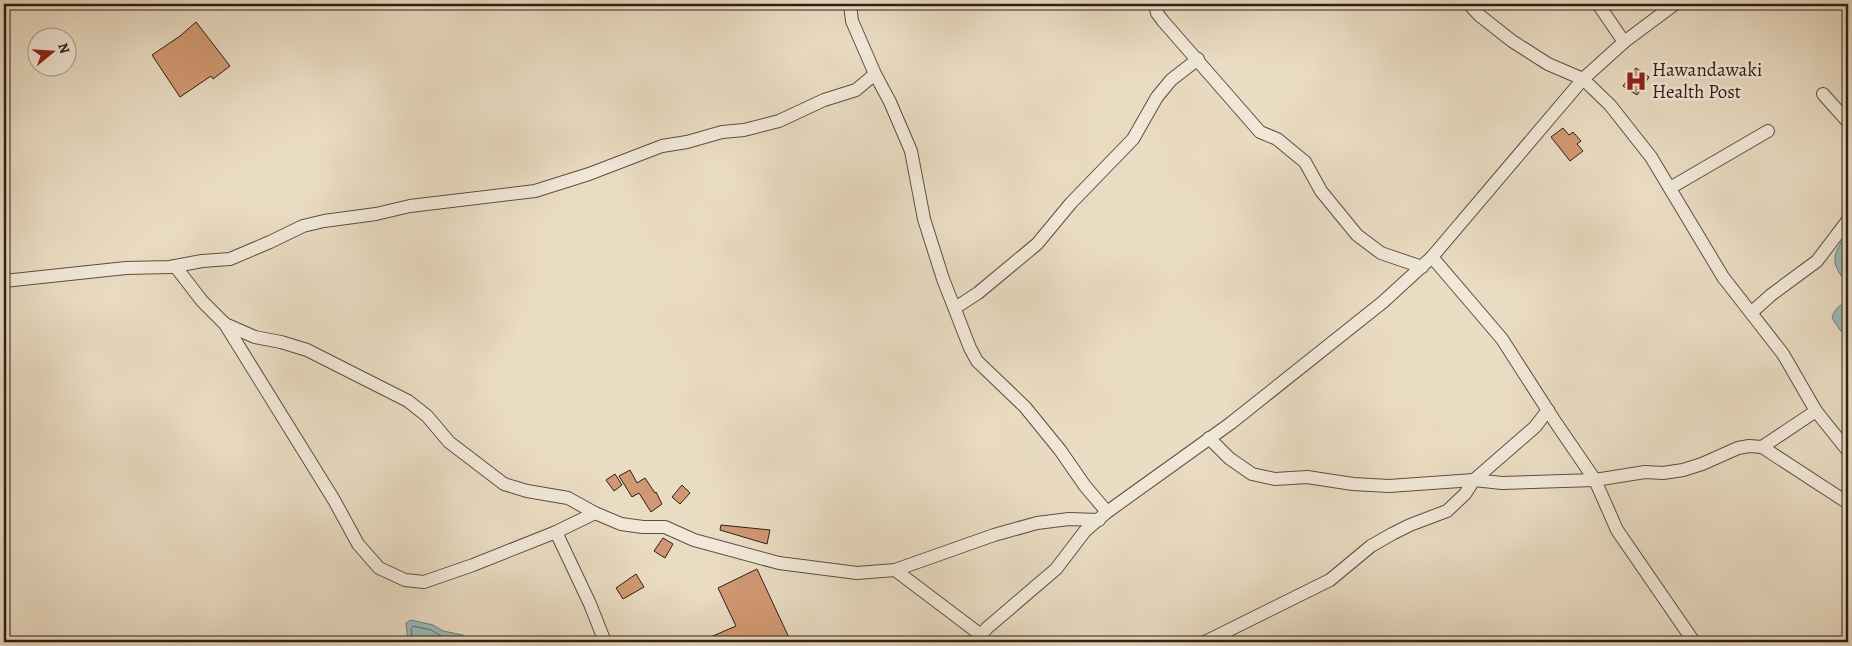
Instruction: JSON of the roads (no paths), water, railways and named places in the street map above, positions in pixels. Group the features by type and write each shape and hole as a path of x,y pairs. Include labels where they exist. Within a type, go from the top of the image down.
{"street":[{"path":"850,4 852,21 875,74 890,102 910,151 924,219 943,279 970,348 977,361 1025,407 1060,450 1103,516"},
{"path":"1155,4 1163,21 1260,132 1277,139 1305,162 1321,190 1357,235 1381,253 1422,266"},
{"path":"1469,4 1512,41 1548,64 1583,79 1610,105 1628,126 1651,157 1723,278 1752,312 1783,354 1816,411 1848,451"},
{"path":"1598,4 1624,42"},
{"path":"895,570 978,639 987,628 1056,569 1085,531 1103,516 1209,438 1383,302 1432,257 1583,79 1624,42 1674,4"},
{"path":"955,308 978,293 1037,244 1076,197 1133,139 1157,97 1171,80 1198,59"},
{"path":"4,280 175,266 230,259 303,226 324,221 376,214 410,206 535,191 589,174 662,146 779,121 824,100 856,90 875,74"},
{"path":"1823,94 1848,122"},
{"path":"1670,188 1768,131"},
{"path":"1752,312 1771,295 1817,261 1848,220"},
{"path":"1432,257 1502,339 1595,480 1617,530 1694,642"},
{"path":"175,266 202,300 225,324 334,500 358,544 379,568 405,580 424,582 466,568 556,532 595,513"},
{"path":"225,324 255,337 307,350 408,401 427,416 449,442 504,484 527,491 568,498 620,524 665,527 694,540 779,563 857,573 895,570 994,535 1037,523 1103,516"},
{"path":"1205,642 1330,580 1371,546 1410,524 1447,511 1465,494 1474,480 1535,426 1548,410"},
{"path":"1762,447 1816,411"},
{"path":"1209,438 1229,458 1252,474 1274,479 1307,477 1353,484 1388,486 1474,480 1502,483 1595,480 1645,472 1663,473 1683,470 1702,464 1738,448 1749,446 1762,447 1848,503"},
{"path":"556,532 590,604 605,642"}],"water":[{"path":"1848,235 1848,285 1837,268 1835,259 1838,248 1843,239"},
{"path":"1848,303 1848,337 1840,330 1832,318 1837,308"},
{"path":"411,620 433,625 443,631 463,635 471,642 408,642 406,623"}],"place":[{"name":"Hawandawaki Health Post","path":"1636,81"}]}
